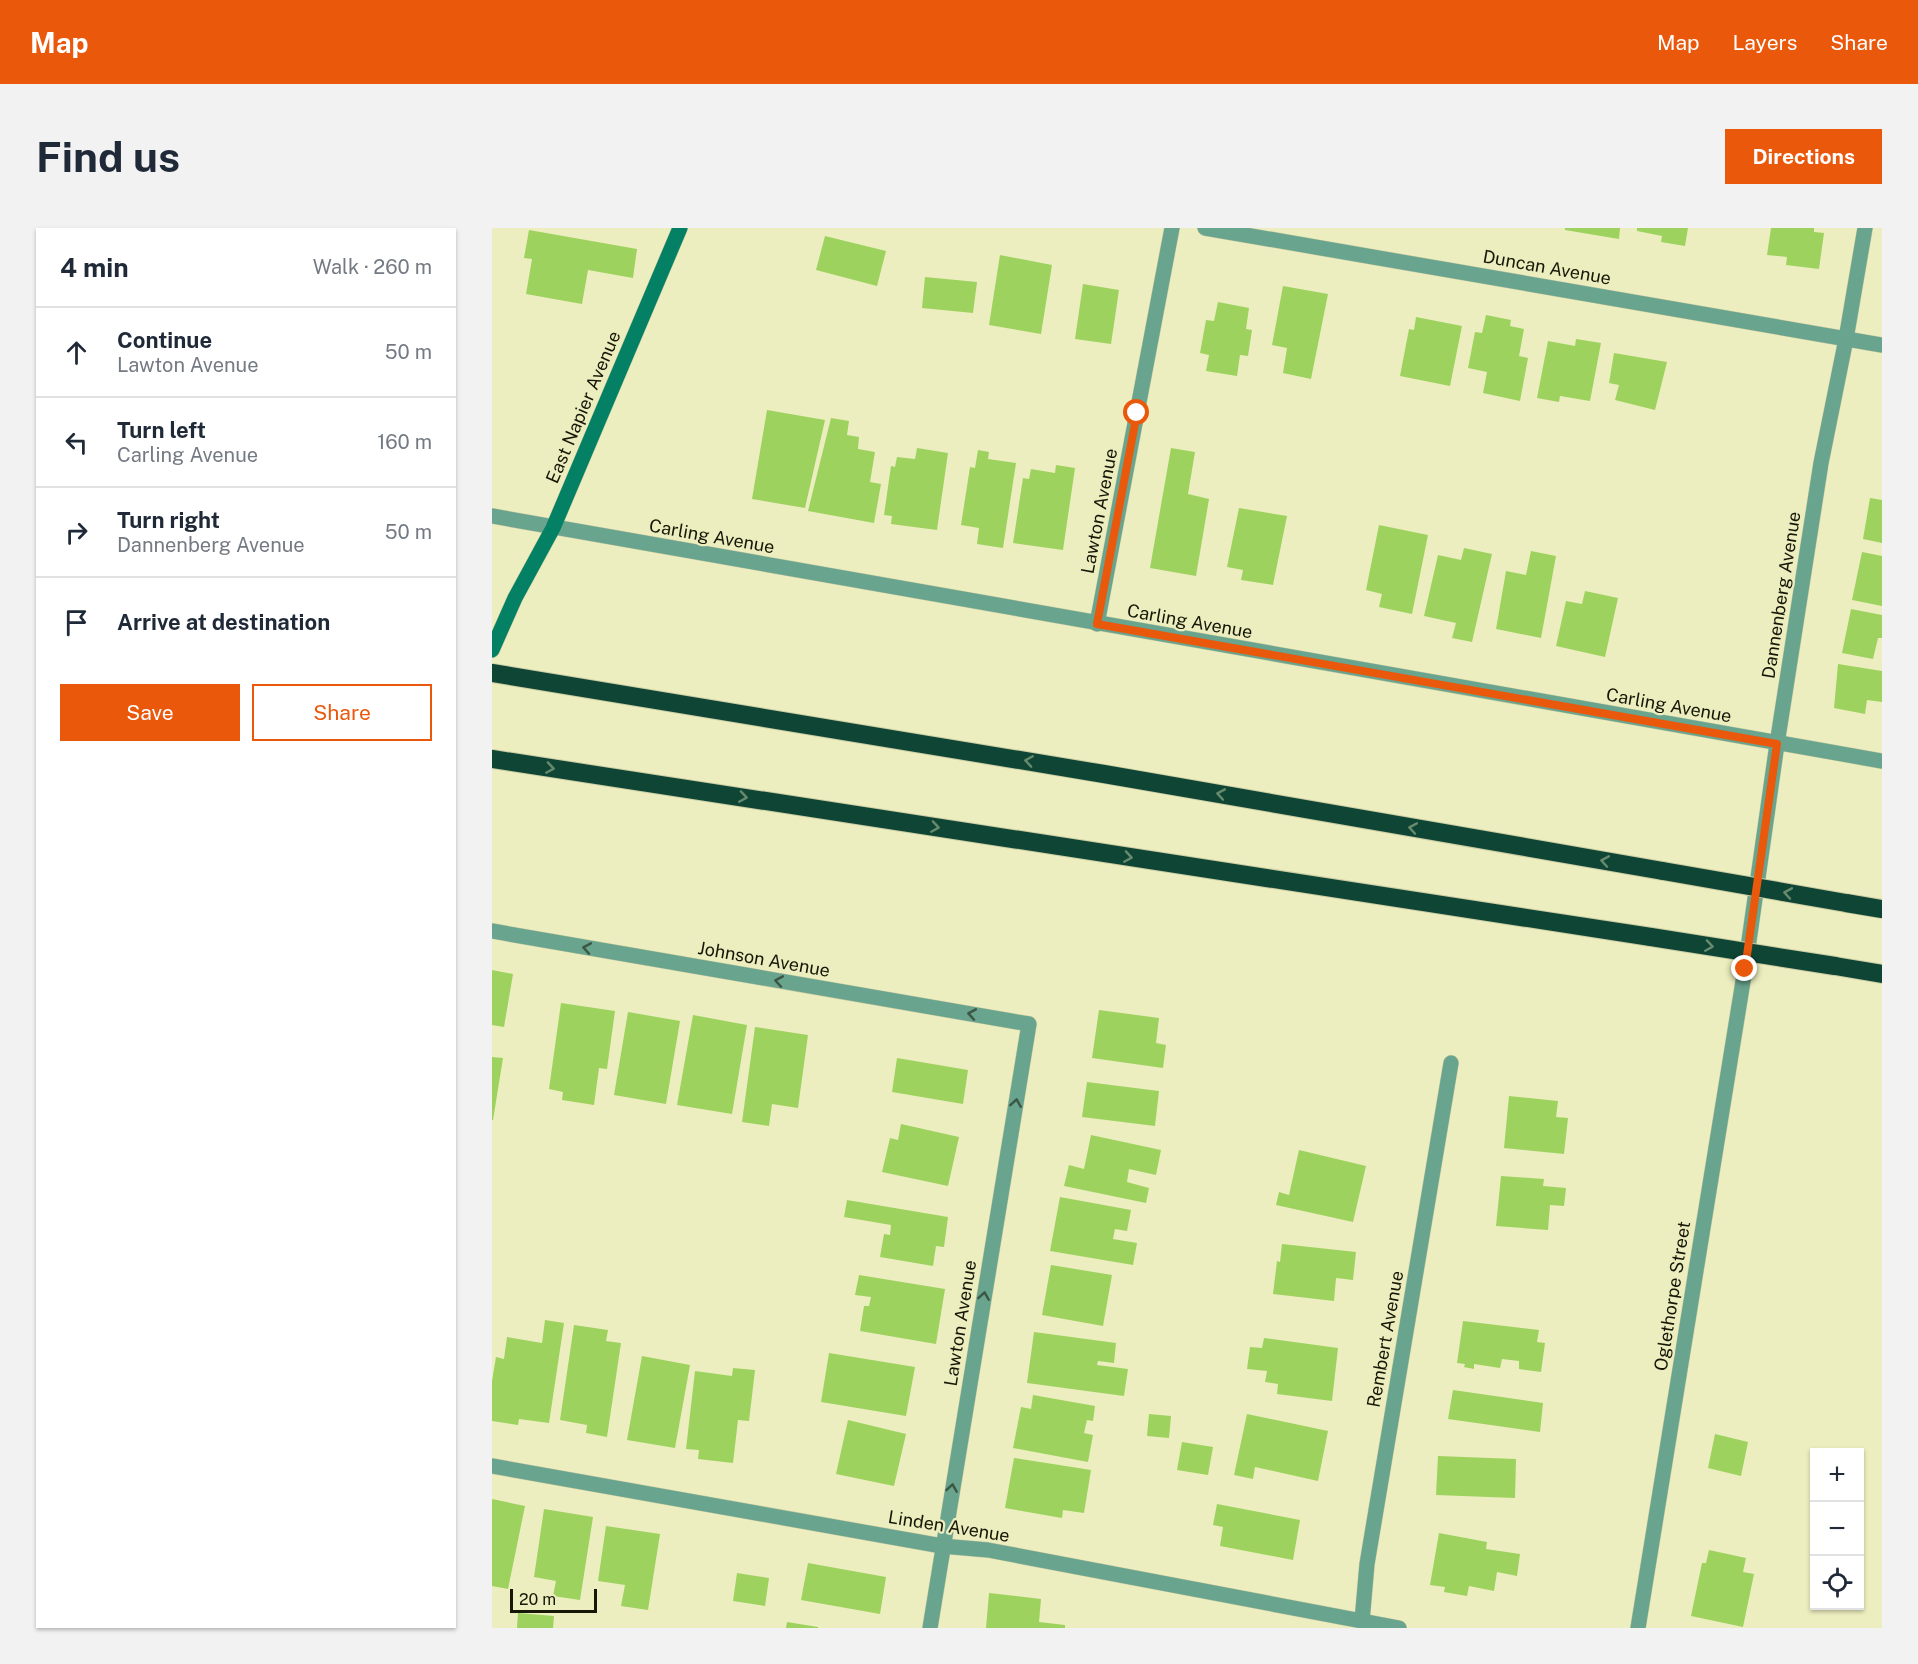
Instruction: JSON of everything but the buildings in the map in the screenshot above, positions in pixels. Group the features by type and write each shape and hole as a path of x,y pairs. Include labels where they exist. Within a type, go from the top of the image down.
{"highway":[{"path":"492,673 1104,774 1882,909"},
{"path":"492,759 1882,974"}],"street":[{"name":"East Napier Avenue","path":"492,650 515,598 553,528 680,228"},
{"name":"Lawton Avenue","path":"1097,624 1172,228"},
{"name":"Duncan Avenue","path":"1205,228 1882,345"},
{"name":"Dannenberg Avenue","path":"1745,969 1821,463 1865,228"},
{"name":"Carling Avenue","path":"492,516 1882,761"},
{"name":"Johnson Avenue","path":"492,931 1029,1024"},
{"name":"Oglethorpe Street","path":"1638,1628 1745,969"},
{"name":"Lawton Avenue","path":"930,1628 1029,1024"},
{"name":"Rembert Avenue","path":"1362,1621 1367,1564 1451,1064"},
{"name":"Linden Avenue","path":"492,1466 942,1546 988,1550 1399,1628"}],"route":[{"path":"1137,413 1097,624 1777,744 1745,969"}]}
